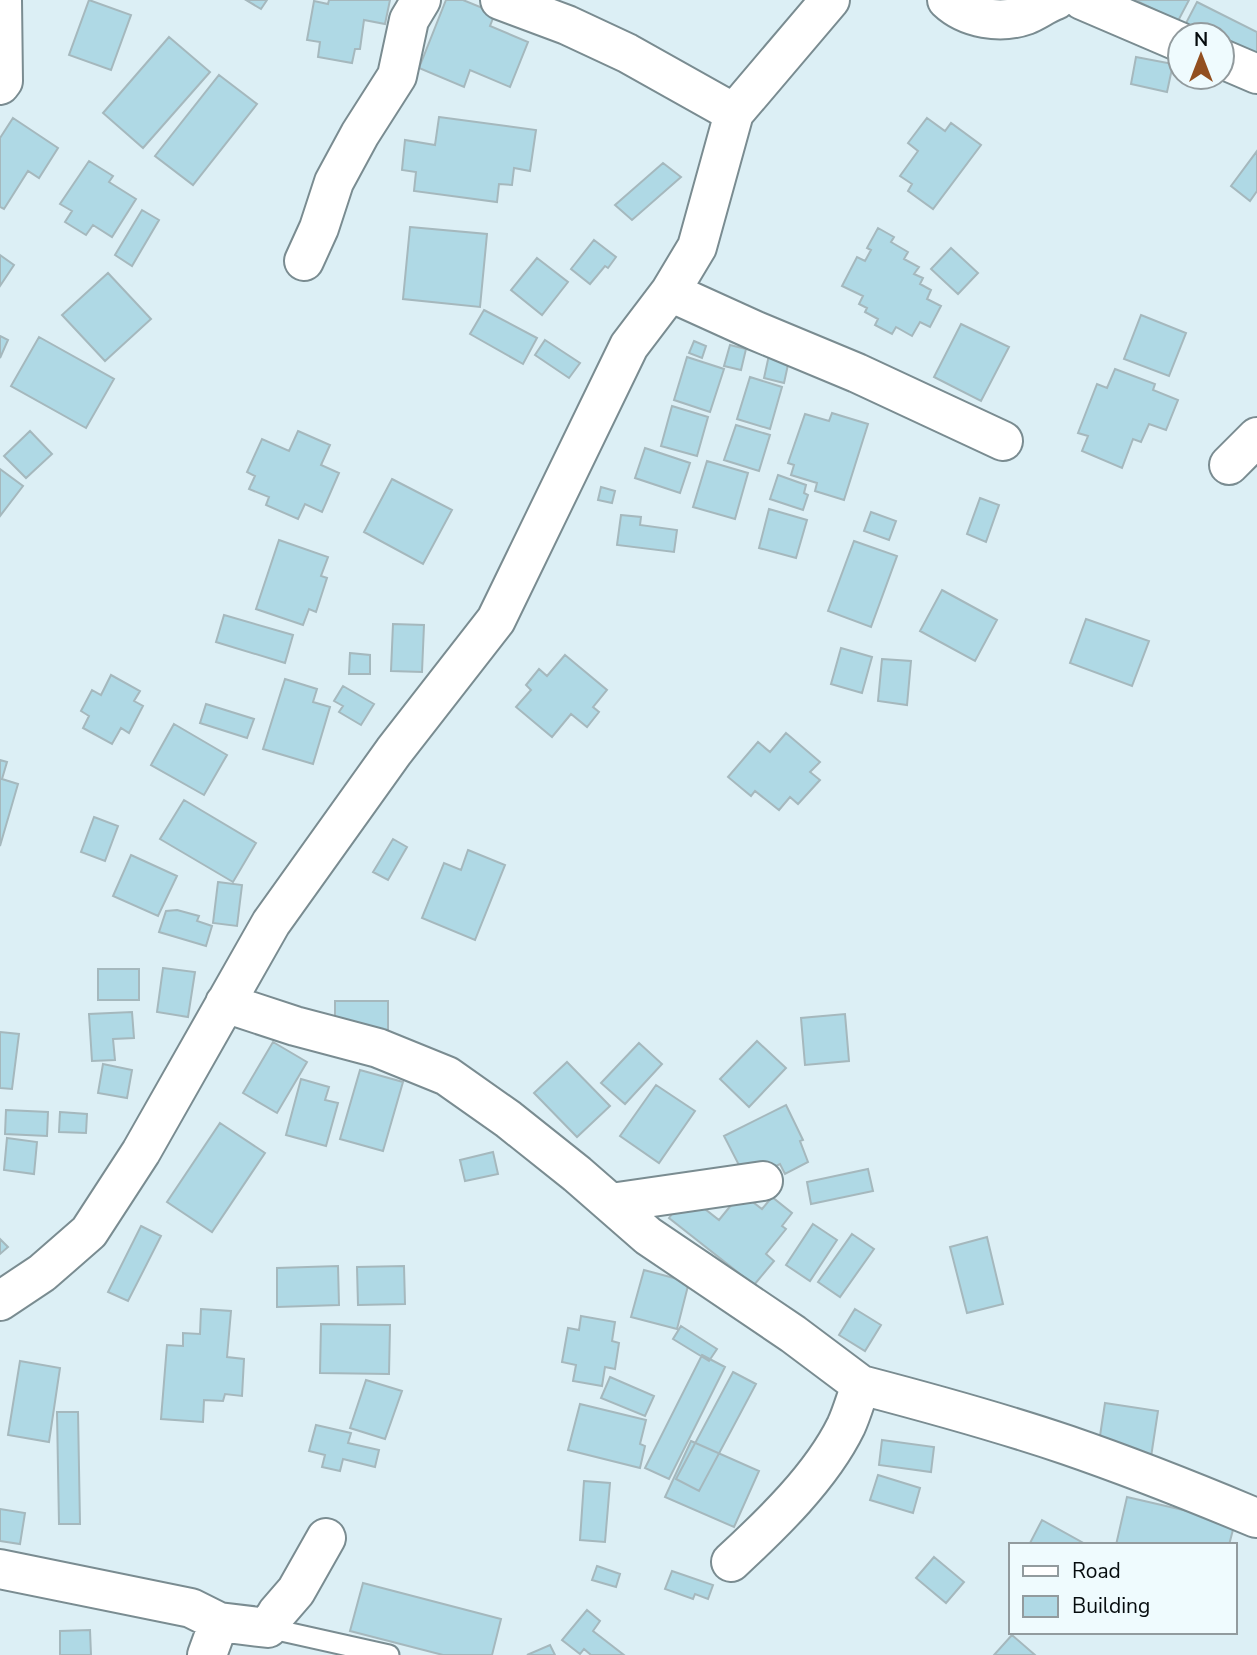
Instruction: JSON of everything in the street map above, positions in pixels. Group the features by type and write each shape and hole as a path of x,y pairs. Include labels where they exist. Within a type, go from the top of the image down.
{"street":[{"path":"0,85 2,0"},
{"path":"304,261 319,228 334,182 360,134 397,76 409,20 421,0"},
{"path":"500,0 567,25 627,53 734,113"},
{"path":"0,1301 42,1273 89,1232 141,1152 271,923 394,751 496,620 629,346 670,292 697,247 734,113 830,0"},
{"path":"947,0 974,16 1001,20 1027,15 1042,4 1056,0"},
{"path":"1082,0 1166,36"},
{"path":"1236,65 1257,74"},
{"path":"670,292 857,373 1003,441"},
{"path":"1229,465 1257,437"},
{"path":"225,1003 295,1026 378,1048 447,1076 508,1119 648,1236 783,1327 861,1385 974,1415 1066,1444 1165,1480 1256,1518"},
{"path":"611,1203 763,1181"},
{"path":"731,1562 774,1522 822,1463 846,1426 861,1385"},
{"path":"0,1569 191,1608 213,1639 268,1628 296,1591 326,1538"}],"lane":[{"path":"268,1628 389,1655"}],"building":[{"path":"89,0 131,15 111,70 69,55"},
{"path":"246,0 267,0 261,9"},
{"path":"329,0 390,0 385,24 364,20 360,49 355,49 352,63 318,57 320,42 307,40 314,1 328,4"},
{"path":"446,0 463,0 495,13 490,26 528,42 510,87 470,70 464,87 419,68"},
{"path":"1135,0 1189,0 1178,21"},
{"path":"1197,2 1235,21 1187,21"},
{"path":"1236,22 1257,32 1257,61 1236,51"},
{"path":"169,37 210,72 143,148 103,113"},
{"path":"1136,57 1166,63 1167,92 1131,84"},
{"path":"219,75 257,104 193,185 155,156"},
{"path":"439,117 536,130 530,171 514,168 512,185 499,184 497,202 414,191 416,172 402,170 405,140 435,145"},
{"path":"13,118 58,148 39,178 28,171 4,209 0,207 0,138"},
{"path":"927,118 945,131 951,123 981,145 933,209 908,191 912,184 900,176 918,151 908,143"},
{"path":"1257,151 1257,191 1250,201 1231,186"},
{"path":"89,161 113,176 109,182 136,199 112,237 93,225 86,235 65,222 72,211 60,204"},
{"path":"663,163 681,177 632,220 615,205"},
{"path":"142,210 159,220 132,266 115,255"},
{"path":"410,227 487,234 480,307 403,299"},
{"path":"878,228 894,237 891,242 908,252 904,259 919,267 914,274 923,278 920,284 931,290 927,299 941,306 930,327 920,322 912,336 896,327 892,334 875,325 878,319 865,312 867,308 859,304 863,296 842,286 857,257 865,261 871,250 867,248"},
{"path":"594,240 616,257 590,284 571,269"},
{"path":"951,248 978,273 958,294 931,269"},
{"path":"0,255 14,265 0,286"},
{"path":"537,258 568,282 542,315 511,290"},
{"path":"108,273 151,319 105,361 62,315"},
{"path":"484,310 537,338 523,364 470,334"},
{"path":"1141,315 1186,333 1169,376 1124,359"},
{"path":"961,324 1009,347 981,401 934,377"},
{"path":"0,336 8,340 0,358"},
{"path":"39,337 114,379 86,428 11,386"},
{"path":"545,340 580,363 569,378 535,355"},
{"path":"694,341 706,346 702,358 689,353"},
{"path":"730,345 746,349 741,370 724,366"},
{"path":"769,355 789,360 784,383 764,378"},
{"path":"687,357 724,369 710,412 674,400"},
{"path":"1115,369 1155,384 1153,390 1178,400 1166,430 1149,424 1141,442 1133,439 1122,468 1082,451 1088,436 1078,433 1097,384 1107,388"},
{"path":"750,377 782,387 770,429 737,419"},
{"path":"672,406 708,417 697,456 661,446"},
{"path":"832,413 868,424 844,500 815,491 817,483 791,475 794,465 788,463 805,414 829,421"},
{"path":"736,425 770,435 759,471 724,460"},
{"path":"30,431 52,454 26,478 4,456"},
{"path":"298,431 330,445 321,465 339,473 322,512 305,504 298,519 266,505 269,497 249,489 255,476 247,472 262,439 289,451"},
{"path":"645,448 690,463 680,493 635,478"},
{"path":"707,461 748,473 735,519 693,507"},
{"path":"0,469 23,486 0,516"},
{"path":"778,475 806,485 804,493 808,495 803,510 770,499"},
{"path":"392,479 452,510 423,564 364,532"},
{"path":"601,487 615,491 612,503 598,500"},
{"path":"980,498 999,505 986,542 967,534"},
{"path":"769,509 807,520 796,558 759,548"},
{"path":"871,512 896,521 889,540 864,531"},
{"path":"621,515 641,517 640,525 677,530 674,552 617,545"},
{"path":"279,540 328,557 321,576 327,578 316,612 309,609 303,625 256,609"},
{"path":"854,541 897,556 871,627 828,611"},
{"path":"942,590 997,620 975,661 920,631"},
{"path":"224,615 293,635 285,663 216,642"},
{"path":"1086,619 1149,641 1132,686 1070,663"},
{"path":"393,624 424,625 422,672 391,671"},
{"path":"841,648 872,657 862,693 831,684"},
{"path":"350,653 370,655 370,674 349,674"},
{"path":"565,655 607,690 593,707 599,712 587,727 571,714 552,737 516,707 531,690 526,685 539,669 547,676"},
{"path":"882,659 911,661 907,705 878,701"},
{"path":"111,675 140,691 134,701 143,706 129,733 121,728 112,744 83,728 89,716 81,711 92,690 101,695"},
{"path":"285,679 317,689 313,702 330,707 313,764 263,749"},
{"path":"343,686 374,704 361,725 339,712 343,706 334,701"},
{"path":"206,704 254,719 247,738 200,723"},
{"path":"174,724 227,755 204,795 151,765"},
{"path":"786,733 820,762 810,772 820,780 798,804 790,797 779,810 755,791 751,796 728,777 758,742 770,752"},
{"path":"0,760 7,762 2,779 18,784 0,846"},
{"path":"184,800 256,843 233,882 160,839"},
{"path":"94,817 118,826 105,861 81,852"},
{"path":"393,839 407,847 388,880 373,872"},
{"path":"468,850 505,865 475,940 422,918 444,863 461,870"},
{"path":"131,855 177,876 158,916 113,896"},
{"path":"218,882 242,885 237,926 213,923"},
{"path":"177,910 199,916 197,921 212,926 206,946 159,932 166,911"},
{"path":"163,968 195,972 188,1017 157,1012"},
{"path":"98,969 139,969 139,1000 98,1000"},
{"path":"335,1001 388,1001 388,1031 335,1031"},
{"path":"132,1012 134,1038 113,1039 115,1060 92,1061 89,1014"},
{"path":"845,1014 849,1061 805,1065 801,1018"},
{"path":"0,1032 19,1034 12,1089 0,1088"},
{"path":"757,1041 786,1068 749,1107 720,1079"},
{"path":"273,1042 307,1062 277,1113 243,1093"},
{"path":"639,1043 662,1064 625,1104 601,1083"},
{"path":"567,1062 610,1106 577,1137 534,1093"},
{"path":"103,1064 132,1070 127,1098 98,1093"},
{"path":"360,1070 403,1082 383,1151 340,1139"},
{"path":"301,1079 329,1087 325,1100 338,1103 326,1146 286,1135"},
{"path":"656,1085 695,1111 659,1163 620,1136"},
{"path":"786,1105 803,1140 800,1141 808,1162 785,1174 780,1164 765,1171 760,1162 742,1171 724,1136"},
{"path":"6,1110 48,1112 47,1136 5,1134"},
{"path":"60,1112 87,1114 86,1133 59,1132"},
{"path":"220,1123 265,1153 212,1232 167,1202"},
{"path":"7,1138 37,1142 34,1174 4,1170"},
{"path":"493,1152 498,1174 465,1181 460,1160"},
{"path":"868,1169 873,1191 811,1204 807,1182"},
{"path":"741,1193 762,1209 772,1197 792,1213 782,1226 786,1229 766,1254 774,1261 754,1285 669,1218 687,1195 719,1220"},
{"path":"813,1224 837,1240 810,1281 786,1265"},
{"path":"141,1226 161,1236 128,1301 108,1292"},
{"path":"852,1234 874,1249 840,1297 818,1282"},
{"path":"987,1237 1003,1304 967,1313 950,1247"},
{"path":"0,1239 8,1247 0,1254"},
{"path":"338,1266 339,1305 277,1307 277,1268"},
{"path":"404,1266 405,1304 358,1305 357,1267"},
{"path":"644,1270 689,1282 677,1329 631,1317"},
{"path":"201,1309 231,1311 227,1357 244,1359 242,1396 225,1394 223,1401 204,1400 203,1422 161,1419 167,1345 183,1346 183,1333 200,1334"},
{"path":"855,1309 881,1325 865,1351 839,1335"},
{"path":"581,1316 615,1322 612,1341 619,1343 615,1369 605,1367 602,1386 573,1381 576,1365 562,1362 568,1328 579,1330"},
{"path":"321,1324 390,1325 389,1374 320,1373"},
{"path":"681,1326 717,1349 709,1361 673,1339"},
{"path":"702,1355 725,1367 669,1479 645,1468"},
{"path":"20,1361 60,1368 49,1442 8,1435"},
{"path":"733,1372 756,1384 699,1491 676,1479"},
{"path":"610,1377 654,1396 645,1416 601,1398"},
{"path":"366,1380 402,1391 385,1439 350,1428"},
{"path":"1105,1403 1158,1411 1151,1457 1098,1449"},
{"path":"580,1404 646,1420 640,1444 645,1446 640,1468 568,1450"},
{"path":"57,1412 78,1412 80,1524 59,1524"},
{"path":"316,1425 351,1433 348,1443 379,1450 375,1467 343,1459 340,1471 322,1467 325,1455 309,1451"},
{"path":"882,1440 934,1447 931,1472 879,1465"},
{"path":"691,1441 759,1471 734,1527 665,1497"},
{"path":"878,1475 920,1488 913,1513 870,1500"},
{"path":"584,1481 610,1483 605,1542 580,1540"},
{"path":"1127,1497 1235,1522 1230,1543 1116,1543"},
{"path":"0,1509 25,1513 20,1544 0,1541"},
{"path":"1042,1520 1083,1543 1030,1543"},
{"path":"934,1557 964,1582 946,1603 916,1578"},
{"path":"597,1566 620,1574 616,1587 592,1580"},
{"path":"672,1571 713,1585 708,1599 695,1594 693,1599 665,1589"},
{"path":"363,1583 501,1619 492,1655 443,1655 350,1631"},
{"path":"587,1610 600,1621 593,1631 624,1655 591,1655 584,1649 580,1654 562,1640"},
{"path":"90,1630 91,1655 60,1655 60,1631"},
{"path":"1012,1635 1035,1655 994,1655"},
{"path":"550,1645 555,1655 527,1655"}]}
